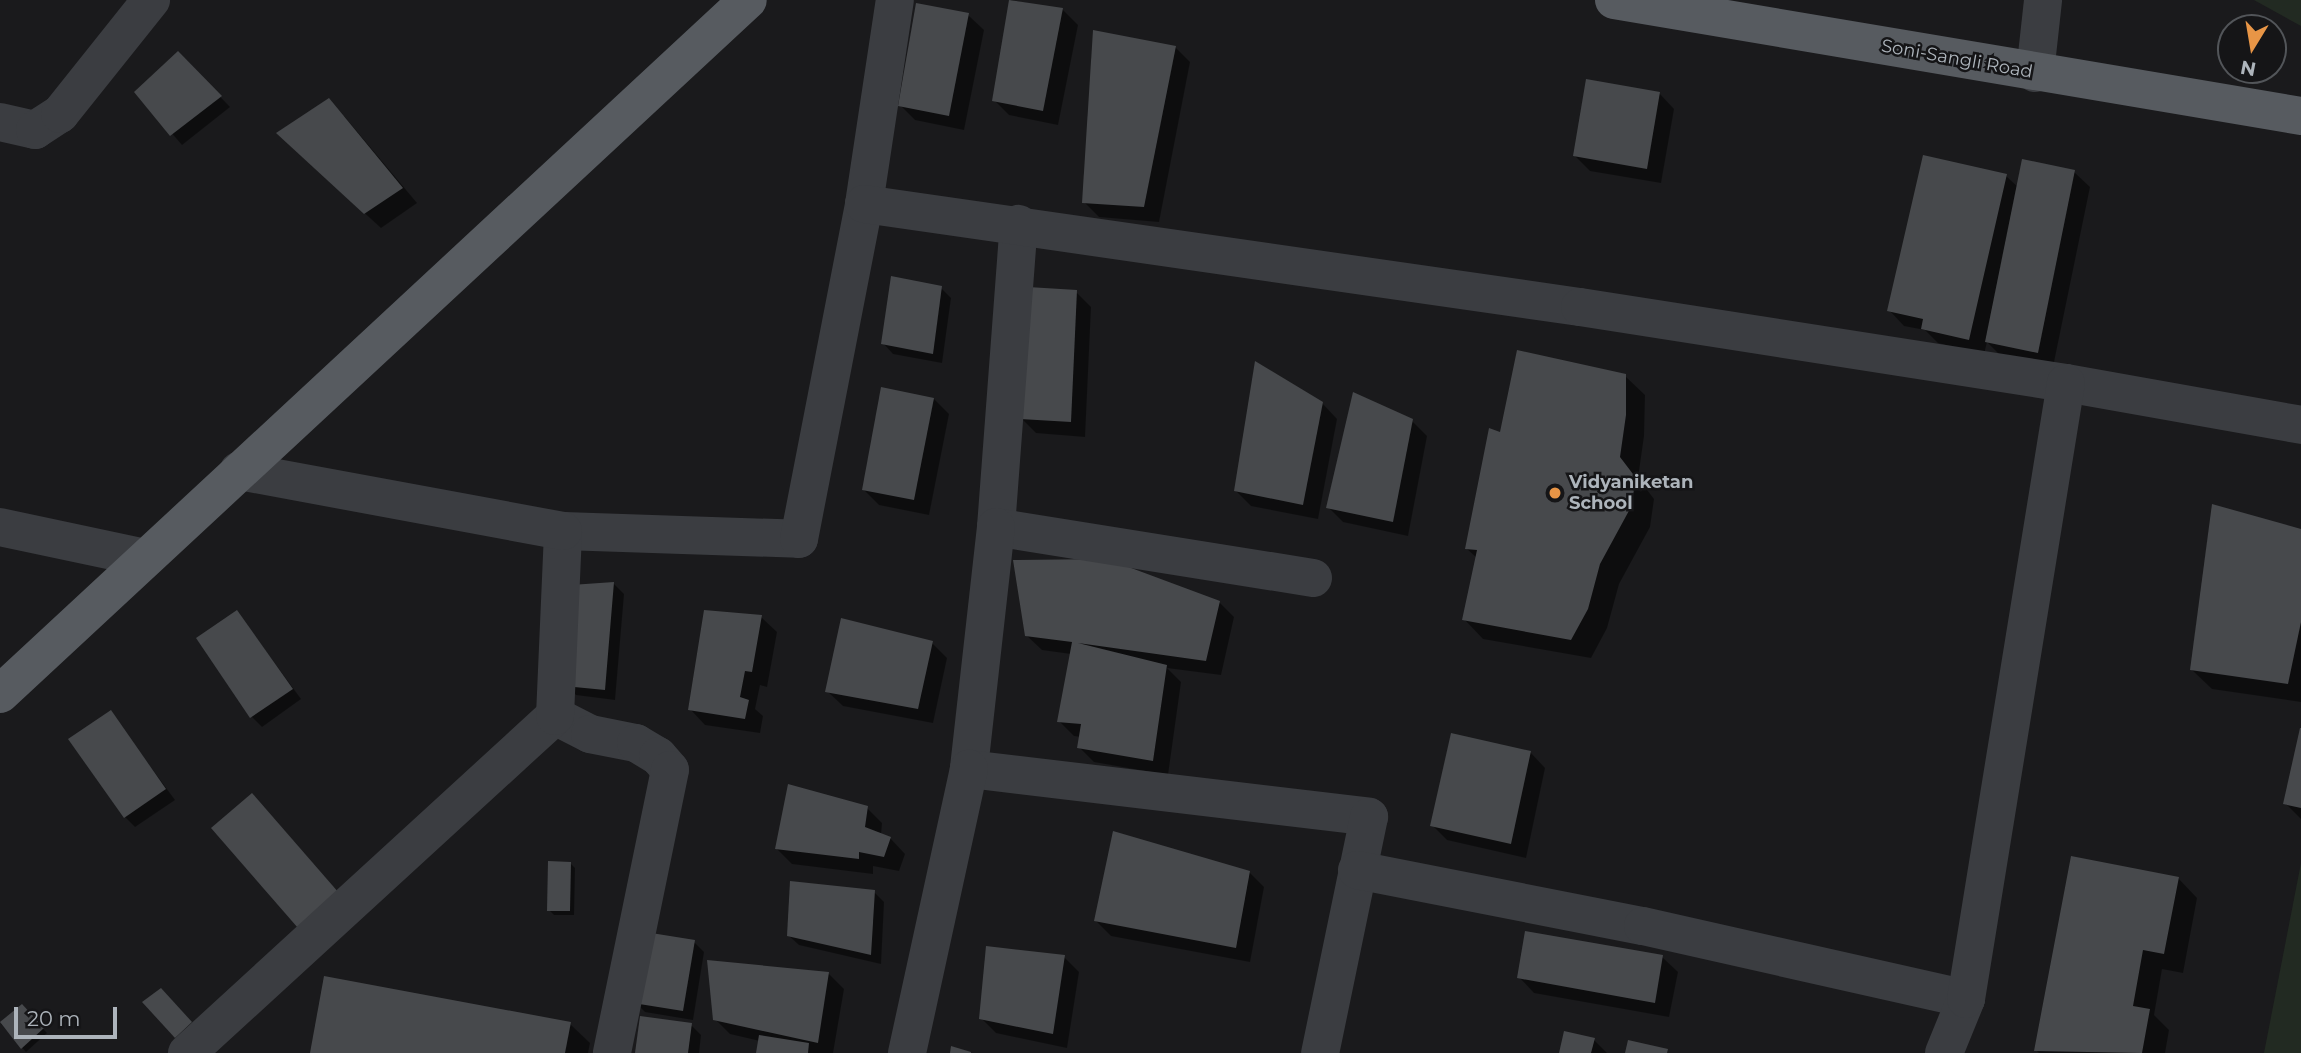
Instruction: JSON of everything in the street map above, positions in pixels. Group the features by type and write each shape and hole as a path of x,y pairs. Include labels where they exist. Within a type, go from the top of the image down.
{"main road":[{"path":"0,694 748,0"},
{"name":"Soni-Sangli Road","path":"1614,0 2301,116"}],"street":[{"path":"0,121 34,130 60,114 151,0"},
{"path":"239,471 563,531 799,539 864,204 895,0"},
{"path":"2035,73 2043,0"},
{"path":"864,204 1018,224 2066,383 2301,425"},
{"path":"907,1053 969,769 996,527 1018,224"},
{"path":"1947,1053 1966,999 2066,383"},
{"path":"0,527 146,558"},
{"path":"996,527 1313,579"},
{"path":"187,1053 555,716 563,531"},
{"path":"555,716 590,734 636,743 658,756 670,770 612,1053"},
{"path":"969,769 1370,817 1321,1053"},
{"path":"1357,870 1643,926 1966,999"}],"shaded area":[{"path":"2254,0 2301,0 2301,26 2287,18 2287,14 2279,14"},
{"path":"2301,863 2301,1053 2264,1053"}],"building":[{"path":"1009,0 1063,8 1043,111 992,101"},
{"path":"916,3 969,13 949,116 898,106"},
{"path":"1093,30 1176,46 1144,207 1082,203"},
{"path":"178,51 222,96 170,136 134,92"},
{"path":"1586,79 1660,92 1647,169 1573,156"},
{"path":"329,98 403,188 364,214 276,133"},
{"path":"1923,155 2007,174 1969,340 1921,329 1923,319 1887,311"},
{"path":"2022,159 2075,170 2038,353 1985,342"},
{"path":"891,276 942,286 933,354 881,344"},
{"path":"1028,287 1077,290 1071,422 1020,419"},
{"name":"Vidyaniketan School","path":"1517,350 1626,374 1626,415 1620,457 1636,478 1631,507 1600,564 1588,609 1571,640 1462,620 1477,550 1465,549 1489,428 1500,432"},
{"path":"1255,361 1323,402 1303,505 1234,491"},
{"path":"881,387 934,398 914,500 862,490"},
{"path":"1353,392 1413,419 1393,522 1326,508"},
{"path":"2212,504 2301,529 2301,622 2288,684 2190,670"},
{"path":"1107,559 1220,601 1206,661 1078,643 1167,665 1153,761 1077,748 1081,724 1057,722 1072,642 1025,636 1013,560"},
{"path":"614,582 605,690 564,686 571,585"},
{"path":"237,610 293,689 250,718 196,638"},
{"path":"704,610 762,615 752,672 745,671 740,697 749,700 745,719 688,710"},
{"path":"841,618 933,641 918,709 825,692"},
{"path":"111,710 166,789 124,818 68,739"},
{"path":"2301,728 2301,808 2283,804"},
{"path":"1451,733 1531,751 1511,844 1430,826"},
{"path":"788,784 868,806 865,827 891,837 884,857 859,852 859,859 775,849"},
{"path":"252,793 339,893 298,928 211,828"},
{"path":"1113,831 1250,871 1236,948 1094,921"},
{"path":"2071,856 2179,877 2164,954 2143,950 2133,1006 2150,1009 2142,1053 2034,1051"},
{"path":"548,861 571,862 570,911 547,911"},
{"path":"790,881 875,890 871,955 787,936"},
{"path":"1525,931 1663,955 1655,1003 1517,978"},
{"path":"645,932 695,940 683,1011 633,1003"},
{"path":"986,946 1065,955 1053,1034 979,1019"},
{"path":"707,960 829,972 818,1043 713,1020"},
{"path":"324,976 571,1022 565,1053 310,1053"},
{"path":"161,988 192,1022 175,1038 142,1002"},
{"path":"22,1004 44,1028 21,1049 0,1022"},
{"path":"640,1016 692,1023 688,1053 635,1053"},
{"path":"1564,1031 1595,1038 1591,1053 1559,1053"},
{"path":"759,1035 809,1043 808,1053 756,1053"},
{"path":"1628,1040 1668,1049 1667,1053 1625,1053"},
{"path":"951,1046 971,1052 971,1053 950,1053"}],"place":[{"name":"Vidyaniketan School","path":"1555,493"}]}
